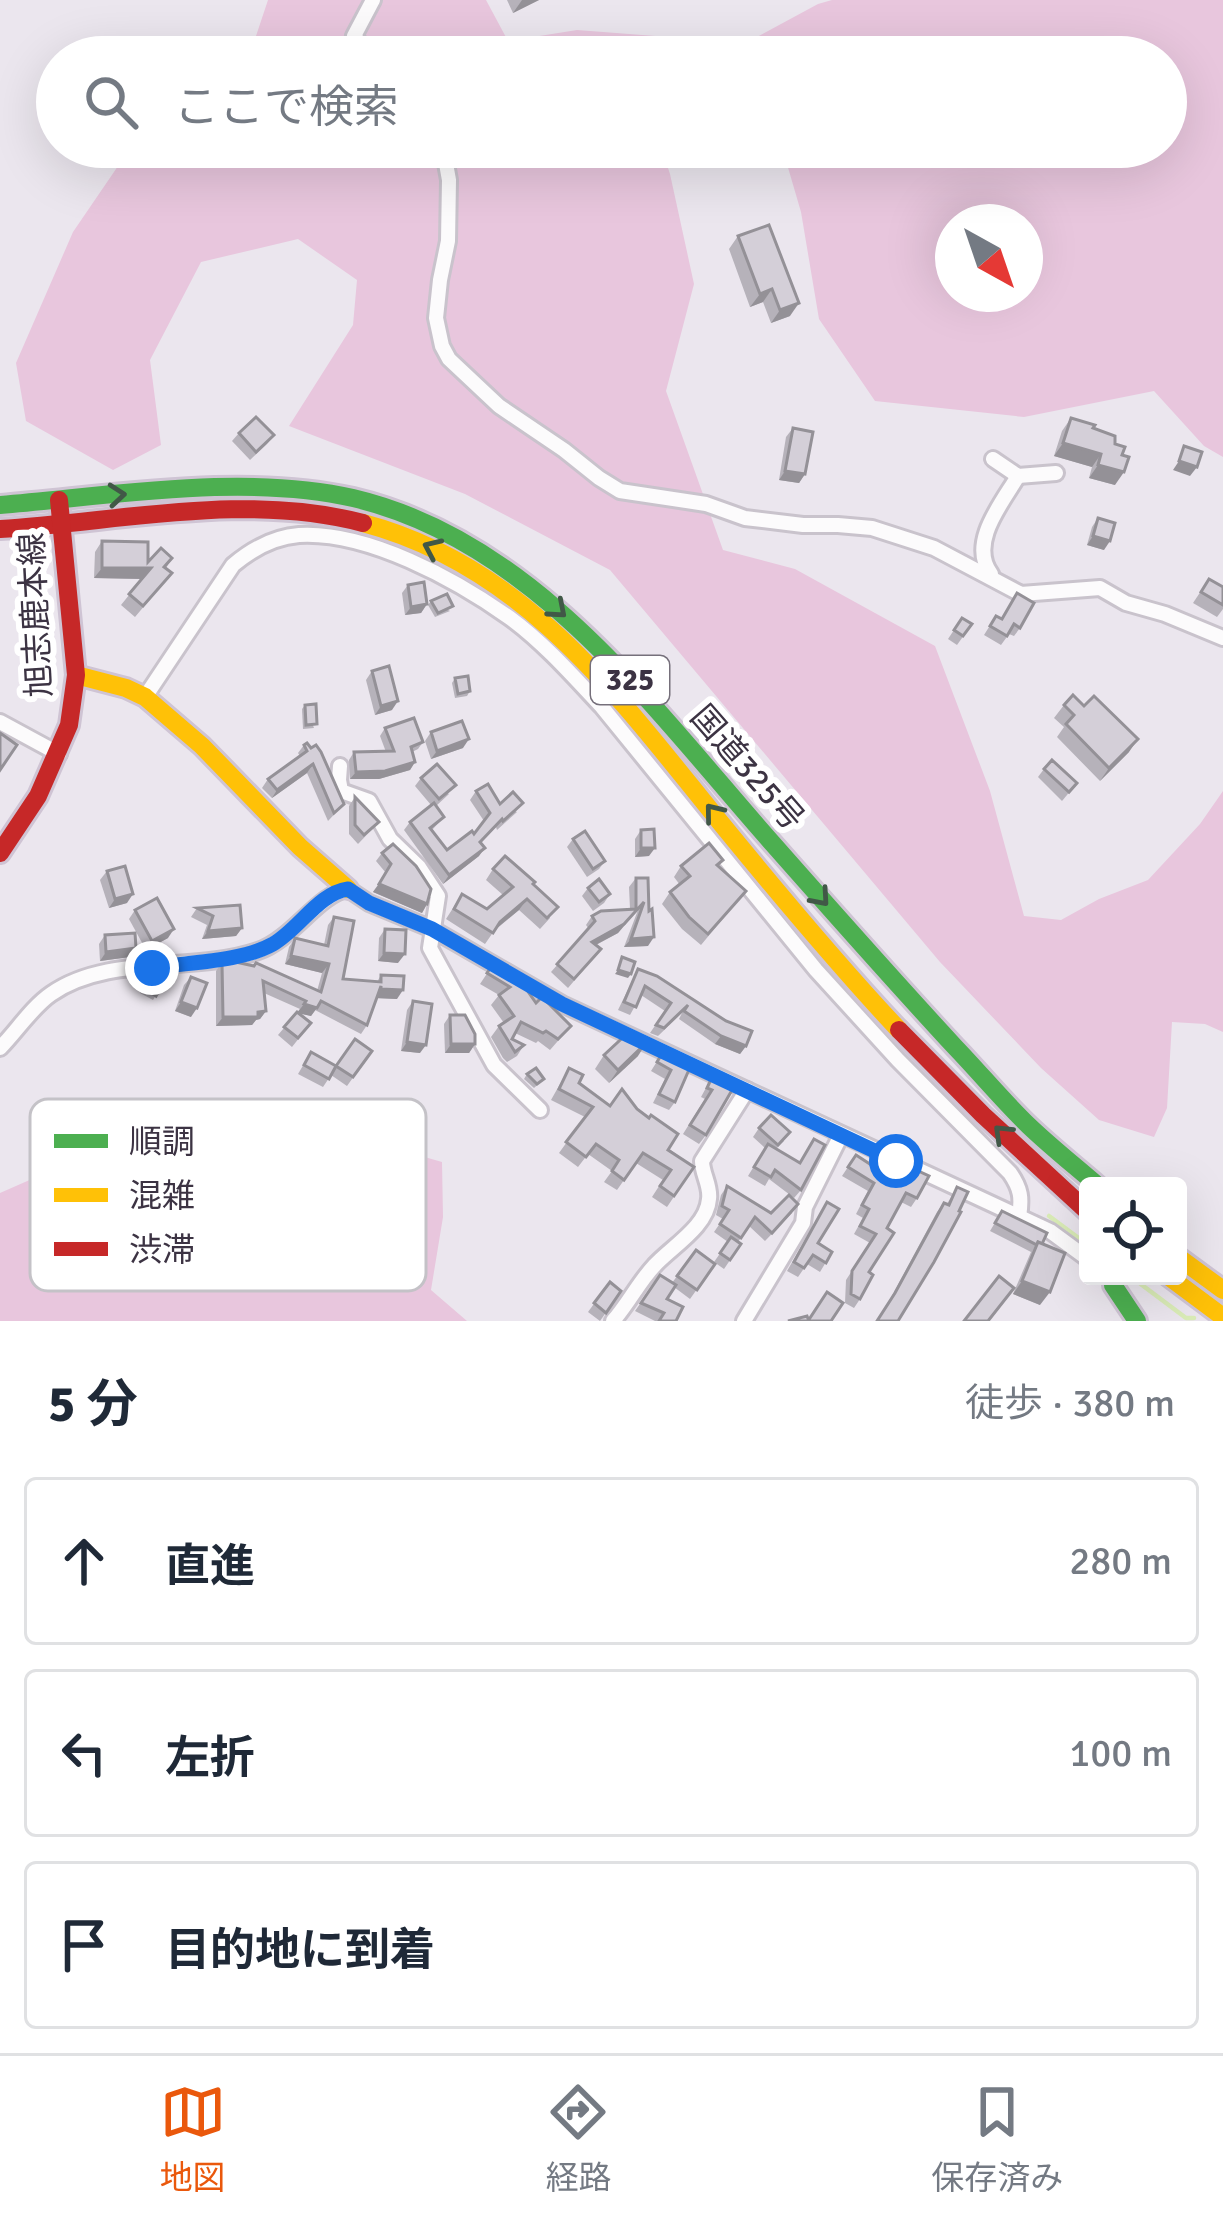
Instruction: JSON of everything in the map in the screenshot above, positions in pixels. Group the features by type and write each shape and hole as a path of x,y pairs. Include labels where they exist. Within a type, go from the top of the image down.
{"main road":[{"name":"国道325号","path":"0,505 226,486 314,490 358,499 426,523 511,572 605,653 891,978 1029,1126 1088,1177"},
{"name":"旭志鹿本線","path":"0,853 38,796 70,725 76,675 59,500"},
{"name":"国道325号","path":"0,529 170,512 287,512 349,519 395,532 484,575 569,644 817,940 953,1086 1079,1204"},
{"path":"76,675 146,697 348,889"},
{"path":"1187,1264 1223,1290"},
{"path":"1112,1285 1136,1321"},
{"path":"1180,1285 1223,1317"}],"street":[{"path":"354,36 373,0"},
{"path":"447,168 448,241 436,318 449,359 499,406 620,491 706,504 746,518 872,529 934,548 1022,594 1100,588 1126,603 1223,638"},
{"path":"993,459 1018,476 1056,473"},
{"path":"997,582 984,564 984,544 989,524 1018,476"},
{"path":"146,697 233,565 272,540 310,536 359,544 422,567 477,596 512,620 575,677 816,970 1010,1173 1022,1200 1019,1216"},
{"path":"0,722 58,754"},
{"path":"340,766 341,791 369,801 390,839 438,896 430,948 494,1065 541,1110"},
{"path":"0,1048 50,994 109,971 256,952 297,926 336,891 348,889 369,903 432,929 562,1004 1019,1216 1079,1252"},
{"path":"614,1321 651,1268 686,1236 709,1205 702,1161 747,1090"},
{"path":"744,1321 803,1223 805,1207 841,1136"}],"shaded area":[{"path":"268,0 486,0 505,36 256,36"},
{"path":"832,0 1223,0 1223,457 1204,446 1154,391 1024,417 875,401 819,319 801,212 788,168 1187,168 1187,36 759,36"},
{"path":"577,30 655,36 539,36"},
{"path":"117,168 668,168 694,284 666,391 723,550 795,569 935,646 990,791 1024,916 1061,920 1148,880 1200,824 1223,791 1223,1032 1205,1024 1172,1022 1167,1108 1154,1137 1099,1120 1041,1068 940,962 610,570 465,494 289,426 353,325 357,280 298,239 201,262 150,360 161,445 113,470 26,421 16,363 73,232"},
{"path":"426,1157 442,1162 443,1217 431,1290 467,1321 0,1321 0,1193 30,1180 30,1291 426,1291"}],"building":[{"path":"769,225 799,303 780,310 772,289 760,294 738,236"},
{"path":"256,417 274,435 256,452 239,433"},
{"path":"1071,418 1115,436 1115,444 1125,447 1122,455 1129,457 1124,472 1098,465 1101,454 1063,443"},
{"path":"793,428 813,432 805,474 785,471"},
{"path":"1184,446 1202,452 1197,467 1179,461"},
{"path":"1098,518 1115,523 1110,541 1093,536"},
{"path":"102,541 148,542 148,562 161,548 172,558 164,567 172,573 143,606 129,594 151,568 102,568"},
{"path":"1209,579 1223,587 1223,605 1201,592"},
{"path":"424,582 427,604 411,607 408,585"},
{"path":"1017,593 1034,603 1020,628 1014,624 1007,636 990,626 996,616 1002,619"},
{"path":"447,594 453,606 438,613 431,601"},
{"path":"962,618 972,624 963,636 954,630"},
{"path":"389,666 398,701 381,706 372,671"},
{"path":"468,676 470,691 458,694 455,678"},
{"path":"1073,695 1084,706 1094,696 1138,739 1109,768 1066,724 1074,715 1064,705"},
{"path":"316,704 317,724 306,725 305,705"},
{"path":"414,718 423,742 411,747 415,762 385,771 356,772 354,752 394,751 385,728"},
{"path":"462,721 469,739 437,751 431,732"},
{"path":"0,733 17,745 0,770"},
{"path":"307,743 321,752 344,804 334,813 313,764 277,790 268,779 307,751"},
{"path":"1052,760 1077,783 1069,792 1044,769"},
{"path":"437,764 456,785 439,799 421,778"},
{"path":"488,784 500,804 513,792 523,803 480,842 485,848 449,875 410,822 434,803 444,817 430,828 447,850 472,831 474,834 490,813 476,791"},
{"path":"355,797 379,822 364,835 355,825"},
{"path":"654,829 655,848 641,848 641,830"},
{"path":"585,831 605,861 593,869 573,839"},
{"path":"709,843 723,860 717,865 746,891 708,934 670,892 690,876 681,866"},
{"path":"393,844 431,889 427,904 379,884 391,864 382,853"},
{"path":"505,856 558,907 547,918 527,899 493,933 454,909 462,894 487,909 513,887 493,869"},
{"path":"125,866 133,894 115,899 107,871"},
{"path":"636,878 648,878 654,937 631,939 644,902 624,924 592,942 601,949 574,979 557,964 595,921 592,916 636,909"},
{"path":"599,879 610,894 599,902 588,888"},
{"path":"157,898 174,929 152,941 135,910"},
{"path":"240,905 242,928 208,931 213,916 197,908"},
{"path":"334,917 354,921 343,979 381,982 381,975 404,976 403,990 381,986 367,1025 321,1001 317,1008 304,1004 306,1001 263,981 266,1011 258,1012 258,1017 223,1017 222,963 256,963 321,992 329,964 291,956 295,938 328,946"},
{"path":"385,929 406,930 405,954 384,953"},
{"path":"135,933 136,948 106,952 105,935"},
{"path":"622,957 635,962 631,974 618,970"},
{"path":"494,963 517,976 536,1003 542,997 571,1026 558,1039 521,1022 512,1039 524,1045 515,1052 499,1026 514,1016 499,995 510,987 487,973"},
{"path":"638,969 657,976 726,1021 752,1031 746,1046 684,1011 688,1005 664,1028 656,1025 671,1003 645,986 636,1007 624,1002"},
{"path":"191,977 207,983 197,1008 181,1002"},
{"path":"150,978 162,985 156,996 144,988"},
{"path":"413,1001 432,1004 426,1045 407,1042"},
{"path":"297,1012 311,1023 298,1038 284,1027"},
{"path":"450,1015 465,1015 475,1044 451,1044"},
{"path":"630,1031 647,1042 618,1070 604,1055"},
{"path":"355,1039 372,1051 353,1077 336,1066"},
{"path":"311,1052 336,1066 329,1079 304,1065"},
{"path":"663,1052 691,1065 675,1102 659,1094 671,1070 657,1062"},
{"path":"536,1068 544,1079 537,1084 527,1074"},
{"path":"569,1068 583,1075 579,1083 610,1106 622,1089 637,1109 678,1134 668,1150 694,1167 674,1196 660,1186 671,1170 643,1153 624,1180 612,1171 619,1160 596,1144 586,1157 566,1142 593,1107 559,1089"},
{"path":"713,1075 735,1085 706,1135 690,1125 712,1090 707,1088"},
{"path":"771,1115 790,1132 778,1145 759,1128"},
{"path":"814,1139 825,1145 801,1190 775,1170 771,1177 754,1167 768,1144 800,1163"},
{"path":"856,1155 896,1181 905,1165 929,1176 917,1198 906,1193 887,1228 894,1233 869,1272 873,1275 860,1299 851,1294 852,1271 876,1234 860,1226 869,1209 862,1205 874,1183 848,1167"},
{"path":"727,1186 771,1213 789,1195 798,1204 772,1233 755,1217 741,1238 720,1224 729,1210 722,1206"},
{"path":"957,1187 968,1192 934,1262 898,1321 877,1321 944,1203 949,1205"},
{"path":"827,1202 839,1209 818,1243 832,1252 826,1263 813,1255 804,1268 794,1262"},
{"path":"1002,1211 1047,1233 1042,1244 995,1223"},
{"path":"731,1237 741,1244 730,1260 720,1253"},
{"path":"1038,1242 1065,1253 1050,1292 1022,1281"},
{"path":"696,1250 715,1264 697,1290 677,1276"},
{"path":"660,1275 676,1285 667,1299 683,1307 676,1321 659,1321 664,1313 641,1303"},
{"path":"999,1276 1014,1288 988,1321 964,1321"},
{"path":"610,1282 621,1291 606,1313 594,1303"},
{"path":"827,1292 843,1303 831,1321 808,1321"}],"waterway":[{"path":"1049,1216 1079,1238"},
{"path":"1142,1285 1186,1318 1194,1318"}],"traffic: fast":[{"path":"0,505 177,489 311,491 353,498 419,520 479,552 535,591 637,687 1001,1097 1087,1177"},
{"path":"1113,1285 1137,1321"}],"traffic: slow":[{"path":"363,523 421,543 473,570 565,642 645,729 899,1030"},
{"path":"76,675 145,697 348,889"},
{"path":"1187,1264 1223,1290"},
{"path":"1180,1285 1223,1317"}],"traffic: jam":[{"path":"0,853 38,796 69,725 76,675 59,500"},
{"path":"0,529 228,509 318,514 363,523"},
{"path":"899,1030 1079,1204"}],"route":[{"path":"152,968 256,952 297,926 336,891 348,889 369,903 432,929 562,1004 896,1161"}]}
